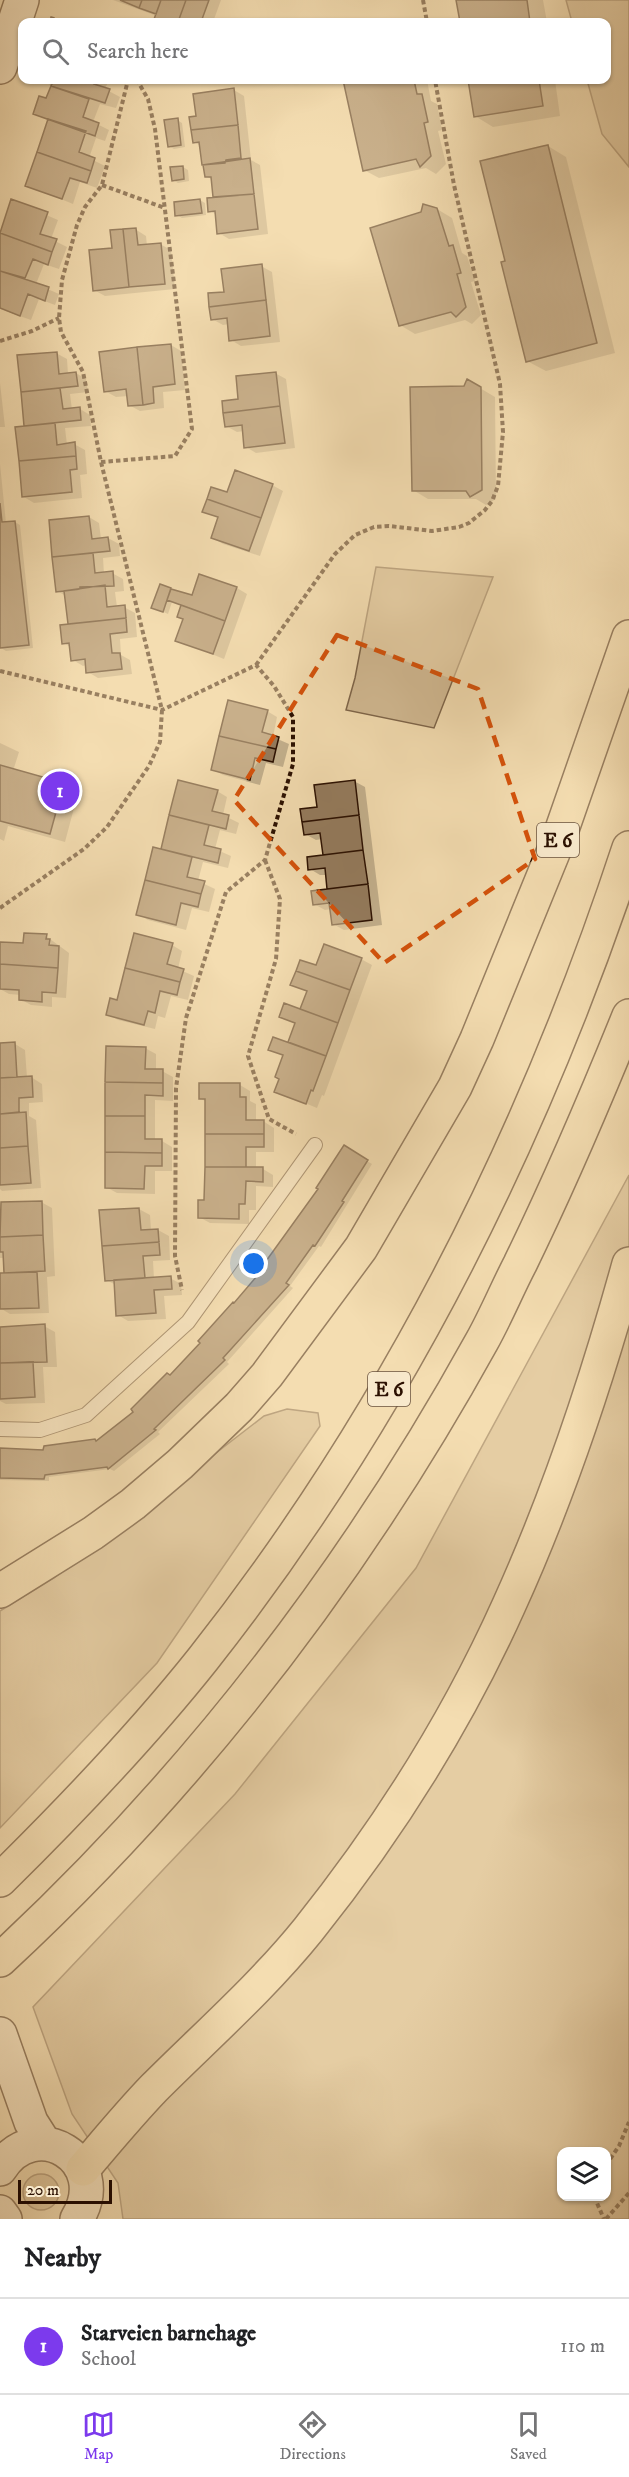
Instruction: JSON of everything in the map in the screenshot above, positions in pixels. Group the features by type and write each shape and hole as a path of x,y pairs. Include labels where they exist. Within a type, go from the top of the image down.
{"highway":[{"name":"E 6","path":"0,1591 93,1533 133,1504 180,1464 239,1407 267,1375 361,1248 455,1087 477,1039 559,838 629,637"},
{"name":"E 6","path":"0,1880 108,1769 202,1661 316,1505 377,1409 432,1312 490,1198 578,989 629,848"},
{"name":"E 6","path":"0,1960 44,1919 150,1808 251,1690 299,1628 366,1531 428,1435 483,1339 588,1119 629,1016"},
{"path":"83,2169 152,2091 306,1932 389,1821 450,1722 510,1605 548,1510 582,1418 629,1264"}],"street":[{"path":"0,67 22,0"},
{"path":"0,2034 31,2122 45,2144"},
{"path":"0,2169 17,2150 30,2145 45,2144 60,2148 73,2157 83,2169 88,2194 83,2215"},
{"path":"0,2212 5,2219"}],"lane":[{"path":"0,1429 40,1430 86,1415 188,1322 315,1145"}],"path":[{"path":"423,0 426,18"},
{"path":"0,908 84,849 107,827 133,791 160,742 162,710 101,462 83,372 61,332 59,318 62,280 77,225 86,207 102,185 127,84"},
{"path":"101,462 175,456 192,429 152,114 148,99 139,84"},
{"path":"0,671 162,710 256,665 335,554 355,535 365,530 381,527 432,531 459,527 469,523 492,501 498,486 502,432 500,384 454,185 436,84"},
{"path":"102,185 165,208"},
{"path":"0,341 32,331 59,318"},
{"path":"256,665 274,686 293,717 293,764 266,860 280,899 276,960 248,1056 269,1119 315,1145"},
{"path":"188,1322 176,1256 176,1089 186,1018 226,892 266,860"},
{"path":"611,2158 619,2146 629,2122"},
{"path":"597,2201 605,2219 629,2193"}],"highlighted area":[{"path":"337,635 478,689 535,859 384,963 234,800"}],"shaded area":[{"path":"566,0 629,0 629,167 602,134 588,84 611,84 611,18 571,18"},
{"path":"376,567 493,577 434,728 346,710 355,678"},
{"path":"629,1175 629,2219 123,2219 118,2183 72,2114 33,2007 235,1794 416,1568"},
{"path":"287,1409 318,1413 320,1426 157,1663 0,1828 0,1611 54,1578 264,1416"},
{"path":"41,2174 54,2179 59,2192 54,2205 41,2210 28,2205 23,2192 28,2179"}],"building":[{"path":"120,0 142,0 139,8"},
{"path":"142,0 161,0 156,14 139,8"},
{"path":"161,0 186,0 179,18 154,18"},
{"path":"186,0 209,0 202,18 179,18"},
{"path":"456,0 527,0 529,18 459,18"},
{"path":"52,84 94,84 110,89 105,103 51,86"},
{"path":"344,84 415,84 417,94 422,94 428,122 424,123 431,156 420,167 416,159 363,171"},
{"path":"469,84 540,84 543,106 474,117"},
{"path":"51,86 89,99 83,117 99,123 95,136 33,114 39,96 46,98"},
{"path":"234,88 238,125 191,130 189,117 196,116 193,94"},
{"path":"178,118 181,145 168,147 164,120"},
{"path":"48,119 86,131 79,152 95,158 91,171 37,152"},
{"path":"238,125 241,158 226,160 225,163 202,165 199,142 193,143 191,130"},
{"path":"548,145 597,343 526,362 501,262 505,261 480,161"},
{"path":"37,152 91,171 87,183 70,178 62,199 25,186"},
{"path":"250,158 254,194 213,197 211,177 205,177 203,165"},
{"path":"183,166 184,179 172,181 170,167"},
{"path":"254,194 258,229 217,234 215,211 208,212 207,198"},
{"path":"11,199 48,212 40,234 57,239 52,252 0,233"},
{"path":"200,199 202,213 175,216 174,202"},
{"path":"423,204 437,208 449,246 453,245 461,273 457,274 466,307 456,317 451,312 399,326 370,228 421,212"},
{"path":"136,228 138,245 161,243 165,284 129,287 123,229"},
{"path":"123,229 129,287 93,291 89,250 112,248 110,230"},
{"path":"0,233 52,252 48,265 33,259 25,278 0,271"},
{"path":"262,264 266,300 209,307 208,293 224,292 221,269"},
{"path":"0,271 49,287 45,301 28,294 20,316 0,308"},
{"path":"266,300 270,336 229,341 227,318 211,320 209,307"},
{"path":"171,344 175,384 153,387 154,403 143,405 137,347"},
{"path":"137,347 143,405 128,406 126,389 104,392 99,352"},
{"path":"57,352 59,374 76,372 78,386 21,392 17,355"},
{"path":"276,372 280,406 223,413 222,401 238,399 236,376"},
{"path":"467,379 481,387 482,490 470,497 466,491 412,491 410,387 464,386"},
{"path":"60,388 63,409 80,407 81,420 24,426 21,392"},
{"path":"280,406 285,443 244,448 242,425 225,427 223,413"},
{"path":"55,423 57,445 75,442 76,456 19,461 15,427"},
{"path":"76,456 77,469 70,470 72,492 22,497 19,461"},
{"path":"235,470 273,484 261,518 207,499 211,487 227,492"},
{"path":"207,499 261,518 249,551 211,538 218,517 202,512"},
{"path":"0,503 2,522 15,521 29,645 0,648"},
{"path":"89,516 92,539 108,537 110,551 52,557 49,520"},
{"path":"93,553 95,573 113,571 114,586 80,587 80,589 56,592 52,557"},
{"path":"199,574 237,587 225,621 167,600 171,589 192,595"},
{"path":"160,584 171,588 163,612 151,608"},
{"path":"105,585 107,607 125,605 126,618 68,624 64,591"},
{"path":"181,605 225,621 213,654 175,641 183,619 177,617"},
{"path":"126,618 127,632 110,634 112,653 120,653 122,669 86,673 85,659 71,661 69,643 62,644 60,625"},
{"path":"228,700 268,710 262,732 279,737 276,749 219,736"},
{"path":"219,736 276,749 273,762 255,758 250,780 211,770"},
{"path":"0,765 64,783 50,834 0,821"},
{"path":"178,780 218,790 212,811 229,815 226,829 169,815"},
{"path":"355,780 359,815 302,822 300,809 317,807 314,785"},
{"path":"169,815 209,825 204,845 221,849 218,863 161,849"},
{"path":"359,815 363,850 323,855 320,833 304,835 302,822"},
{"path":"153,847 192,857 187,877 205,881 201,894 145,880"},
{"path":"363,850 368,884 327,889 325,868 308,870 307,857"},
{"path":"145,880 201,894 198,907 181,903 176,925 136,915"},
{"path":"368,884 372,920 332,925 329,903 313,905 311,891"},
{"path":"24,933 47,934 46,939 50,939 49,945 59,946 58,968 0,964 0,942 23,943"},
{"path":"134,933 173,943 167,964 184,969 180,982 125,968"},
{"path":"324,944 362,958 350,990 296,971 300,960 316,965"},
{"path":"0,964 58,968 56,993 42,992 42,1002 19,1000 19,990 0,989"},
{"path":"125,968 180,982 177,995 160,991 155,1013 148,1011 144,1025 106,1015 110,998 117,1000"},
{"path":"296,971 350,990 338,1023 300,1009 307,991 290,985"},
{"path":"284,1003 338,1023 326,1056 288,1042 295,1023 279,1017"},
{"path":"273,1037 326,1056 306,1104 274,1092 279,1079 275,1077 283,1055 268,1050"},
{"path":"15,1042 17,1077 0,1078 0,1043"},
{"path":"106,1046 146,1047 145,1069 163,1069 163,1083 105,1082"},
{"path":"32,1076 33,1097 19,1098 19,1112 0,1114 0,1078"},
{"path":"105,1082 163,1083 163,1096 145,1095 145,1116 105,1116"},
{"path":"199,1083 240,1083 240,1097 246,1097 246,1120 264,1120 264,1134 205,1134 205,1099 199,1099"},
{"path":"26,1112 28,1146 0,1148 0,1114"},
{"path":"105,1116 145,1116 145,1139 162,1139 162,1153 105,1152"},
{"path":"205,1134 264,1134 264,1147 246,1147 246,1167 205,1167"},
{"path":"344,1145 368,1160 315,1246 313,1245 286,1283 289,1285 223,1358 225,1360 154,1429 156,1430 108,1469 107,1467 45,1475 44,1479 0,1478 0,1448 43,1450 44,1446 95,1439 96,1441 133,1412 131,1409 167,1373 170,1375 263,1269 261,1268 318,1189 316,1188"},
{"path":"28,1146 31,1183 0,1185 0,1148"},
{"path":"105,1152 162,1153 162,1166 145,1166 144,1189 105,1188"},
{"path":"205,1167 263,1167 263,1182 246,1181 245,1204 239,1204 239,1219 198,1218 198,1200 204,1200"},
{"path":"42,1201 43,1235 0,1237 1,1202"},
{"path":"139,1208 141,1230 158,1229 159,1242 102,1246 99,1210"},
{"path":"43,1235 45,1271 4,1273 0,1237"},
{"path":"159,1242 160,1255 143,1256 145,1278 105,1281 102,1246"},
{"path":"37,1272 39,1308 0,1309 0,1273"},
{"path":"171,1276 172,1289 154,1290 156,1313 116,1316 114,1280"},
{"path":"45,1324 47,1362 0,1363 0,1327"},
{"path":"33,1362 35,1397 0,1399 0,1363"}],"place":[{"name":"Starveien barnehage","path":"60,791"}]}
